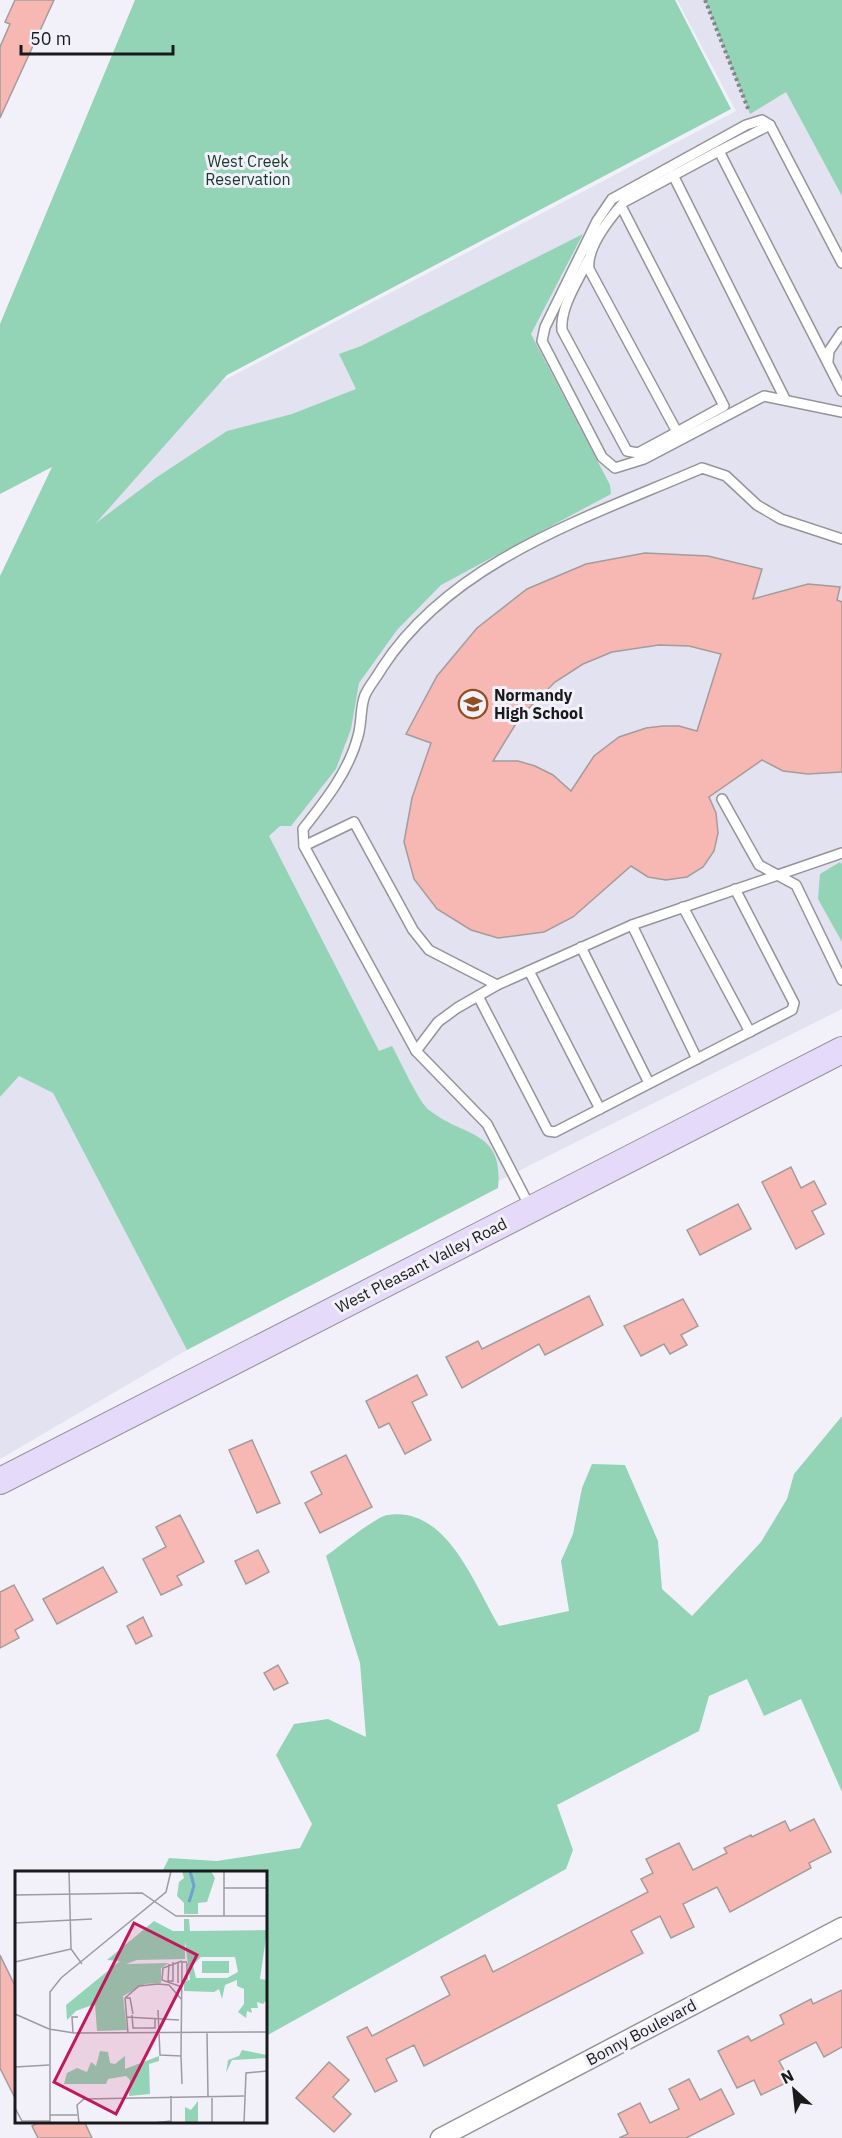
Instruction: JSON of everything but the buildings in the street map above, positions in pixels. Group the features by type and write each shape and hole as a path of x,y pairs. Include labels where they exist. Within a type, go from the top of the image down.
{"main road":[{"name":"West Pleasant Valley Road","path":"0,1480 842,1050"}],"street":[{"name":"Bonny Boulevard","path":"440,2138 842,1927"}],"lane":[{"path":"842,263 770,125 762,120 612,199 597,220 545,327 542,341 602,457 615,468 644,459 764,396 842,412"},
{"path":"621,206 724,406 638,453 627,451 568,340 562,321 603,230 621,206 635,194 770,125"},
{"path":"719,151 842,391"},
{"path":"673,175 785,399"},
{"path":"588,260 589,269 677,432"},
{"path":"828,361 829,351 842,332"},
{"path":"531,1209 487,1124 416,1051 303,846 303,829 325,801 347,765 358,736 365,695 396,646 428,612 491,566 582,519 702,468 726,476 756,505 781,519 842,539"},
{"path":"722,799 759,865 796,885 842,980"},
{"path":"303,846 354,822 412,930 429,950 497,985"},
{"path":"416,1051 438,1022 497,985 632,925 842,853"},
{"path":"478,996 548,1131 555,1132 792,1010 794,1003 735,889"},
{"path":"683,907 750,1032"},
{"path":"632,925 697,1059"},
{"path":"581,947 649,1083"},
{"path":"529,971 600,1109"}],"path":[{"path":"705,0 753,123"}],"shaded area":[{"name":"Normandy High School","path":"677,0 842,0 842,1009 245,1308 0,643 0,632 215,385 736,111"},
{"path":"19,1076 53,1093 187,1350 0,1459 0,1097"}],"green space":[{"name":"West Creek Reservation","path":"135,0 675,0 731,109 227,375 96,523 157,477 227,431 292,414 356,389 339,354 361,346 583,234 531,334 610,485 611,494 441,585 397,630 359,683 351,729 336,769 291,826 280,826 269,836 379,1051 392,1046 425,1106 442,1119 479,1137 488,1145 495,1155 498,1188 187,1350 53,1093 19,1076 0,1097 0,576 52,467 0,494 0,324"},
{"path":"705,0 842,0 842,196 786,92 750,114"},
{"path":"840,862 842,864 842,942 818,899 820,874"},
{"path":"842,1416 842,1792 801,1699 764,1716 747,1679 709,1696 699,1731 557,1805 573,1850 566,1869 267,2035 267,1871 162,1871 169,1858 217,1861 300,1848 312,1824 276,1755 294,1724 328,1719 366,1737 360,1663 326,1556 382,1517 408,1515 426,1522 456,1551 499,1626 569,1611 561,1561 573,1534 582,1488 592,1464 625,1465 658,1541 662,1589 692,1616 761,1542 787,1499 794,1474"}],"place":[{"name":"Normandy High School","path":"473,704"}]}
